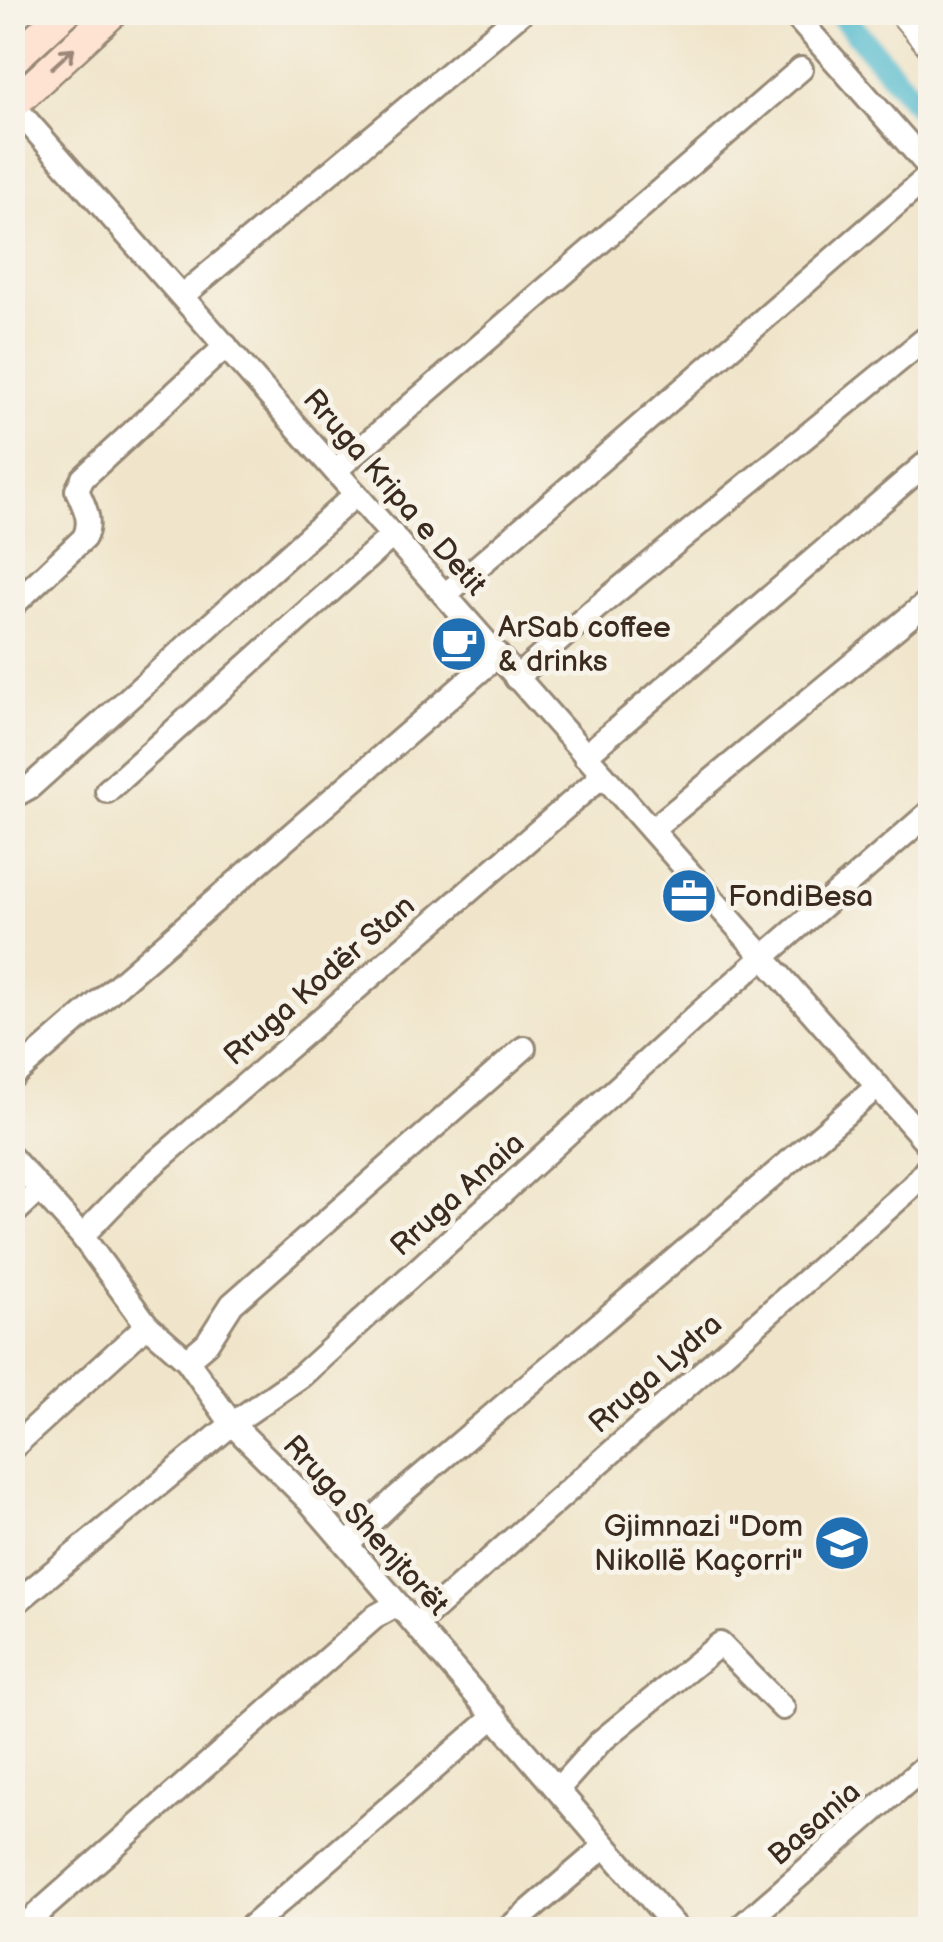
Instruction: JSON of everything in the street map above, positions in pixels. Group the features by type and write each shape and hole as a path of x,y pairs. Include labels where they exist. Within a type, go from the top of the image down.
{"main road":[{"path":"12,60 64,12"},
{"path":"13,104 113,12"}],"street":[{"path":"182,296 522,12"},
{"path":"445,595 930,172 792,12"},
{"path":"903,12 930,44"},
{"path":"336,470 801,69"},
{"name":"Rruga Kripa e Detit","path":"13,104 930,1146"},
{"path":"516,678 930,335"},
{"path":"12,606 88,531 87,515 77,490 82,478 226,346"},
{"path":"585,756 930,460"},
{"path":"12,796 30,787 356,494"},
{"path":"107,791 393,536"},
{"path":"652,830 930,600"},
{"path":"12,1076 497,656"},
{"name":"Rruga Kodër Stan","path":"82,1236 156,1162 603,775"},
{"name":"Rruga Anaia","path":"12,1606 232,1424 301,1376 930,812"},
{"path":"187,1360 206,1343 232,1304 524,1048"},
{"path":"347,1546 396,1497 878,1086"},
{"name":"Rruga Shenjtorët","path":"12,1158 82,1236 147,1326 187,1360 232,1424 310,1502 678,1930"},
{"name":"Rruga Lydra","path":"416,1625 914,1185 930,1165"},
{"path":"12,1214 40,1189"},
{"path":"12,1448 147,1326"},
{"path":"19,1930 376,1616 396,1605"},
{"path":"558,1789 600,1742 720,1644 783,1708"},
{"path":"247,1930 495,1716"},
{"name":"Basania","path":"737,1930 930,1762"},
{"path":"507,1930 604,1847"}],"waterway":[{"path":"839,12 930,119"}],"place":[{"name":"ArSab coffee & drinks","path":"459,644"},
{"name":"FondiBesa","path":"689,896"},
{"name":"Gjimnazi \"Dom Nikollë Kaçorri\"","path":"842,1543"}]}
